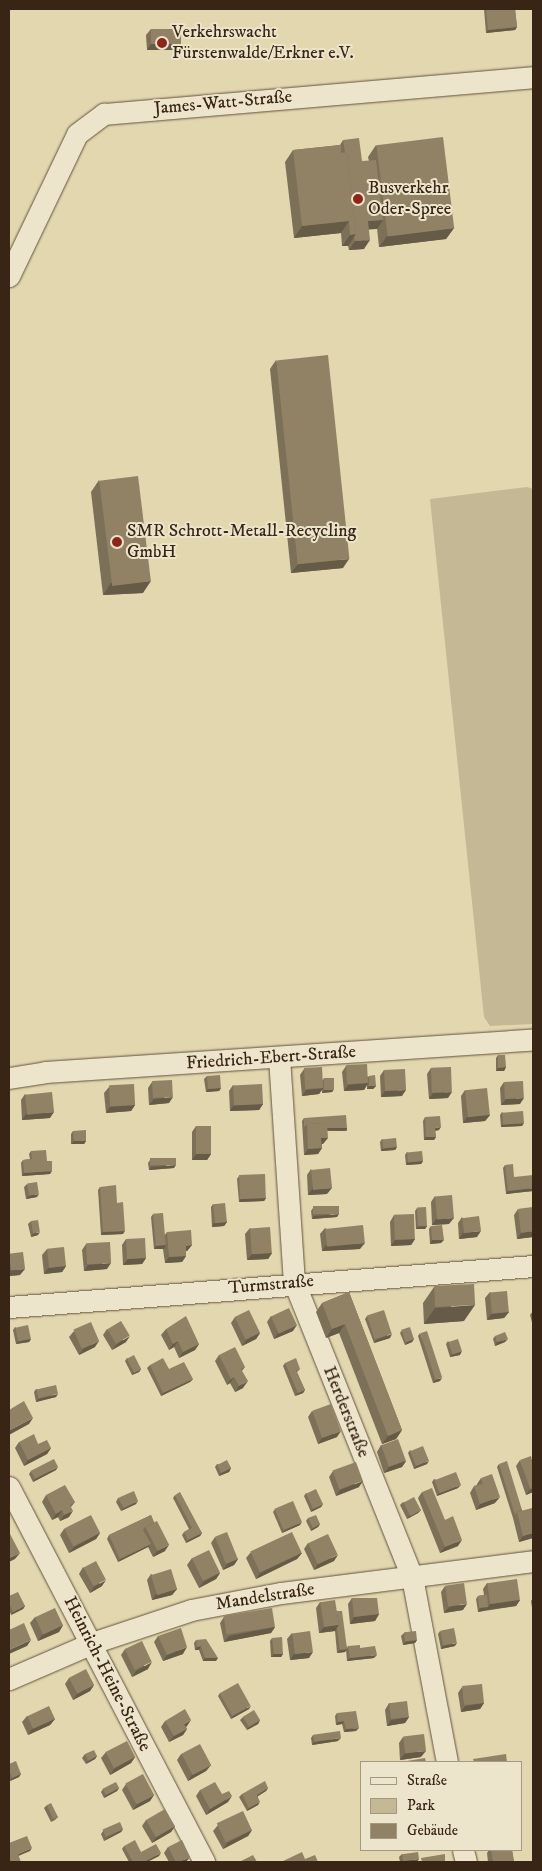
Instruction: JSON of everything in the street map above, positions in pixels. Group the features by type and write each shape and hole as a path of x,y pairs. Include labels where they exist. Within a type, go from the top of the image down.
{"street":[{"name":"James-Watt-Straße","path":"9,276 77,134 104,114 533,77"},
{"name":"Friedrich-Ebert-Straße","path":"9,1078 45,1072 533,1040"},
{"name":"Herderstraße","path":"279,1057 294,1282 412,1577 447,1761"},
{"name":"Turmstraße","path":"9,1307 294,1282 533,1266"},
{"name":"Heinrich-Heine-Straße","path":"9,1487 92,1643 204,1862"},
{"name":"Mandelstraße","path":"9,1679 92,1643 191,1610 281,1593 533,1561"}],"green space":[{"path":"527,487 533,489 533,1024 490,1026 484,1017 430,499"}],"building":[{"path":"486,9 515,9 517,27 488,30"},
{"path":"151,29 181,29 181,44 151,44"},
{"path":"443,137 454,228 388,236 376,145"},
{"path":"359,138 362,161 376,160 383,220 368,221 370,240 355,241 354,237 356,234 347,152 345,152 343,140"},
{"path":"341,145 341,153 347,152 356,234 350,235 349,221 302,226 293,150"},
{"path":"328,355 349,559 298,564 276,360"},
{"name":"SMR Schrott-Metall-Recycling GmbH","path":"138,476 151,581 112,586 99,481"},
{"path":"498,1055 505,1055 506,1067 498,1068"},
{"path":"367,1064 368,1083 347,1084 346,1065"},
{"path":"322,1067 323,1088 305,1089 304,1068"},
{"path":"451,1067 452,1092 432,1093 431,1068"},
{"path":"405,1069 406,1090 385,1091 384,1070"},
{"path":"220,1075 221,1088 208,1089 207,1076"},
{"path":"375,1075 376,1086 369,1086 369,1076"},
{"path":"324,1078 334,1078 334,1090 324,1090"},
{"path":"172,1080 173,1097 153,1098 152,1081"},
{"path":"523,1081 524,1098 505,1099 504,1082"},
{"path":"134,1084 135,1105 110,1106 109,1085"},
{"path":"262,1084 263,1104 234,1105 233,1086"},
{"path":"487,1088 490,1115 468,1117 465,1090"},
{"path":"52,1092 54,1112 27,1115 25,1095"},
{"path":"523,1111 524,1123 503,1125 502,1113"},
{"path":"346,1115 347,1128 327,1128 327,1123 307,1124 304,1127 304,1118"},
{"path":"440,1116 441,1127 435,1128 436,1137 426,1137 425,1117"},
{"path":"327,1123 328,1138 321,1138 322,1148 308,1149 307,1124"},
{"path":"196,1126 211,1126 211,1154 196,1154"},
{"path":"86,1130 86,1141 74,1141 73,1131"},
{"path":"396,1138 397,1147 383,1148 382,1139"},
{"path":"46,1150 47,1161 52,1161 52,1171 24,1173 23,1160 32,1159 31,1151"},
{"path":"422,1151 423,1161 408,1163 407,1153"},
{"path":"150,1158 176,1158 176,1165 150,1165"},
{"path":"513,1164 514,1177 533,1175 533,1188 508,1191 505,1165"},
{"path":"330,1168 332,1188 313,1190 311,1170"},
{"path":"265,1174 266,1198 240,1199 239,1175"},
{"path":"37,1182 39,1194 29,1195 27,1184"},
{"path":"116,1185 117,1203 123,1202 125,1231 103,1232 100,1187"},
{"path":"452,1195 454,1218 437,1219 435,1196"},
{"path":"225,1203 227,1222 215,1223 213,1204"},
{"path":"313,1206 339,1206 339,1214 313,1214"},
{"path":"417,1207 426,1207 427,1226 418,1226"},
{"path":"533,1207 533,1231 521,1233 518,1209"},
{"path":"163,1213 166,1245 156,1246 153,1214"},
{"path":"414,1214 415,1239 395,1240 394,1215"},
{"path":"479,1216 481,1231 464,1233 462,1218"},
{"path":"38,1220 40,1232 33,1233 31,1221"},
{"path":"363,1225 365,1243 327,1247 325,1229"},
{"path":"442,1225 444,1240 432,1240 431,1226"},
{"path":"270,1227 272,1253 252,1254 250,1228"},
{"path":"191,1230 192,1245 186,1246 186,1256 169,1257 167,1232"},
{"path":"145,1238 146,1258 127,1259 126,1239"},
{"path":"110,1242 111,1263 87,1264 86,1243"},
{"path":"64,1247 66,1266 49,1268 47,1249"},
{"path":"23,1252 25,1269 11,1271 9,1254"},
{"path":"474,1284 475,1305 435,1307 434,1286"},
{"path":"507,1291 509,1312 492,1313 490,1292"},
{"path":"349,1292 402,1430 388,1436 345,1324 332,1329 322,1303"},
{"path":"289,1308 297,1325 279,1334 271,1316"},
{"path":"249,1310 260,1332 246,1339 235,1317"},
{"path":"384,1310 392,1334 375,1339 367,1316"},
{"path":"186,1316 199,1344 183,1352 178,1341 173,1344 166,1329"},
{"path":"121,1321 130,1336 116,1344 107,1329"},
{"path":"91,1322 99,1341 82,1349 74,1329"},
{"path":"28,1325 31,1339 18,1341 15,1328"},
{"path":"410,1327 414,1339 405,1342 401,1330"},
{"path":"427,1331 442,1378 435,1380 420,1333"},
{"path":"505,1332 508,1339 497,1342 495,1336"},
{"path":"458,1339 462,1351 453,1354 448,1342"},
{"path":"235,1347 245,1367 241,1369 248,1381 239,1386 234,1377 231,1379 219,1355"},
{"path":"134,1355 141,1369 134,1373 127,1359"},
{"path":"163,1358 169,1369 184,1362 193,1379 163,1393 150,1365"},
{"path":"296,1358 300,1369 296,1371 305,1390 298,1393 285,1363"},
{"path":"56,1385 58,1394 39,1398 37,1389"},
{"path":"24,1401 33,1418 10,1430 9,1410"},
{"path":"331,1404 341,1431 322,1438 312,1411"},
{"path":"34,1434 38,1444 47,1440 51,1448 28,1460 19,1442"},
{"path":"398,1439 406,1461 389,1467 381,1445"},
{"path":"423,1446 429,1461 416,1466 410,1451"},
{"path":"531,1456 533,1488 530,1489 520,1460"},
{"path":"54,1459 58,1467 35,1479 31,1471"},
{"path":"227,1460 231,1468 221,1473 217,1465"},
{"path":"507,1461 522,1510 515,1515 499,1464"},
{"path":"356,1462 363,1481 339,1489 333,1471"},
{"path":"456,1472 461,1485 440,1493 435,1480"},
{"path":"492,1474 500,1497 480,1504 474,1486 483,1484 481,1478"},
{"path":"65,1485 75,1502 70,1505 73,1511 64,1515 62,1510 56,1514 46,1495"},
{"path":"432,1488 445,1520 453,1516 462,1540 445,1547 422,1492"},
{"path":"316,1489 323,1504 313,1509 306,1494"},
{"path":"134,1491 138,1501 124,1508 118,1498"},
{"path":"180,1492 202,1533 188,1540 184,1532 192,1528 175,1495"},
{"path":"414,1497 421,1510 410,1516 403,1503"},
{"path":"293,1501 302,1522 284,1530 275,1509"},
{"path":"532,1508 533,1533 523,1536 517,1512"},
{"path":"91,1515 100,1533 73,1546 64,1529"},
{"path":"151,1515 154,1522 143,1530 151,1544 120,1559 109,1535"},
{"path":"316,1515 320,1524 313,1528 308,1518"},
{"path":"157,1521 169,1545 158,1551 145,1527"},
{"path":"9,1532 20,1553 9,1558"},
{"path":"227,1532 238,1559 226,1564 215,1537"},
{"path":"292,1532 302,1553 260,1572 250,1551"},
{"path":"328,1534 338,1555 318,1564 308,1543"},
{"path":"209,1550 220,1572 203,1581 192,1558"},
{"path":"96,1561 106,1580 93,1586 84,1568"},
{"path":"171,1569 177,1589 157,1595 151,1575"},
{"path":"517,1579 520,1600 490,1604 487,1583"},
{"path":"464,1583 467,1604 448,1606 445,1586"},
{"path":"18,1592 25,1606 13,1612 9,1603 9,1596"},
{"path":"487,1595 488,1607 479,1608 478,1596"},
{"path":"352,1598 377,1598 379,1614 354,1617"},
{"path":"335,1600 339,1625 324,1627 320,1602"},
{"path":"55,1608 63,1625 43,1635 35,1617"},
{"path":"272,1608 275,1627 227,1634 224,1616"},
{"path":"337,1611 342,1611 347,1649 340,1650"},
{"path":"24,1623 31,1640 9,1650 9,1630"},
{"path":"181,1628 187,1647 167,1655 158,1636"},
{"path":"454,1628 457,1643 443,1645 440,1631"},
{"path":"310,1631 313,1652 295,1654 292,1634"},
{"path":"416,1631 417,1640 405,1641 404,1632"},
{"path":"282,1637 283,1654 274,1654 272,1638"},
{"path":"206,1639 218,1658 205,1658 201,1646 197,1647 196,1640"},
{"path":"142,1641 152,1662 135,1670 125,1649"},
{"path":"360,1645 360,1648 375,1646 377,1655 350,1658 348,1646"},
{"path":"86,1669 94,1685 77,1694 69,1678"},
{"path":"238,1683 251,1706 232,1716 220,1693"},
{"path":"482,1684 484,1703 464,1705 462,1686"},
{"path":"407,1701 409,1717 391,1719 389,1703"},
{"path":"49,1706 55,1719 33,1729 27,1716"},
{"path":"185,1709 191,1720 184,1724 187,1729 174,1736 165,1721"},
{"path":"254,1710 260,1720 249,1727 243,1717"},
{"path":"356,1711 359,1728 346,1729 344,1721 338,1722 337,1713"},
{"path":"340,1731 341,1738 314,1742 313,1735"},
{"path":"424,1734 426,1751 405,1753 403,1737"},
{"path":"127,1741 135,1757 114,1768 106,1752"},
{"path":"200,1744 211,1765 193,1775 181,1754"},
{"path":"94,1750 97,1756 88,1761 85,1754"},
{"path":"506,1754 507,1761 474,1761 473,1759"},
{"path":"425,1758 426,1761 407,1761"},
{"path":"16,1761 21,1774 12,1778 9,1764"},
{"path":"143,1774 154,1795 137,1805 125,1783"},
{"path":"265,1781 268,1788 257,1795 260,1802 249,1808 242,1794"},
{"path":"116,1782 119,1788 106,1795 103,1789"},
{"path":"215,1782 222,1794 229,1791 232,1796 210,1809 200,1790"},
{"path":"51,1803 58,1817 53,1819 47,1805"},
{"path":"165,1809 175,1826 156,1837 146,1820"},
{"path":"243,1811 252,1830 226,1842 217,1823"},
{"path":"120,1822 123,1829 106,1837 103,1829"},
{"path":"27,1836 32,1848 18,1854 21,1862 9,1862 9,1843"},
{"path":"135,1840 141,1852 156,1844 161,1853 144,1862 133,1862 124,1846"},
{"path":"182,1840 190,1857 176,1862 168,1847"},
{"path":"491,1851 512,1851 514,1862 493,1862"},
{"path":"302,1852 305,1859 315,1855 318,1862 281,1862"},
{"path":"418,1852 419,1859 403,1861 402,1854"},
{"path":"445,1854 445,1862 422,1862 421,1858"},
{"path":"253,1855 257,1862 239,1862"}],"place":[{"name":"Verkehrswacht Fürstenwalde/Erkner e.V.","path":"162,43"},
{"name":"Busverkehr Oder-Spree","path":"358,199"},
{"name":"SMR Schrott-Metall-Recycling GmbH","path":"117,542"}]}
